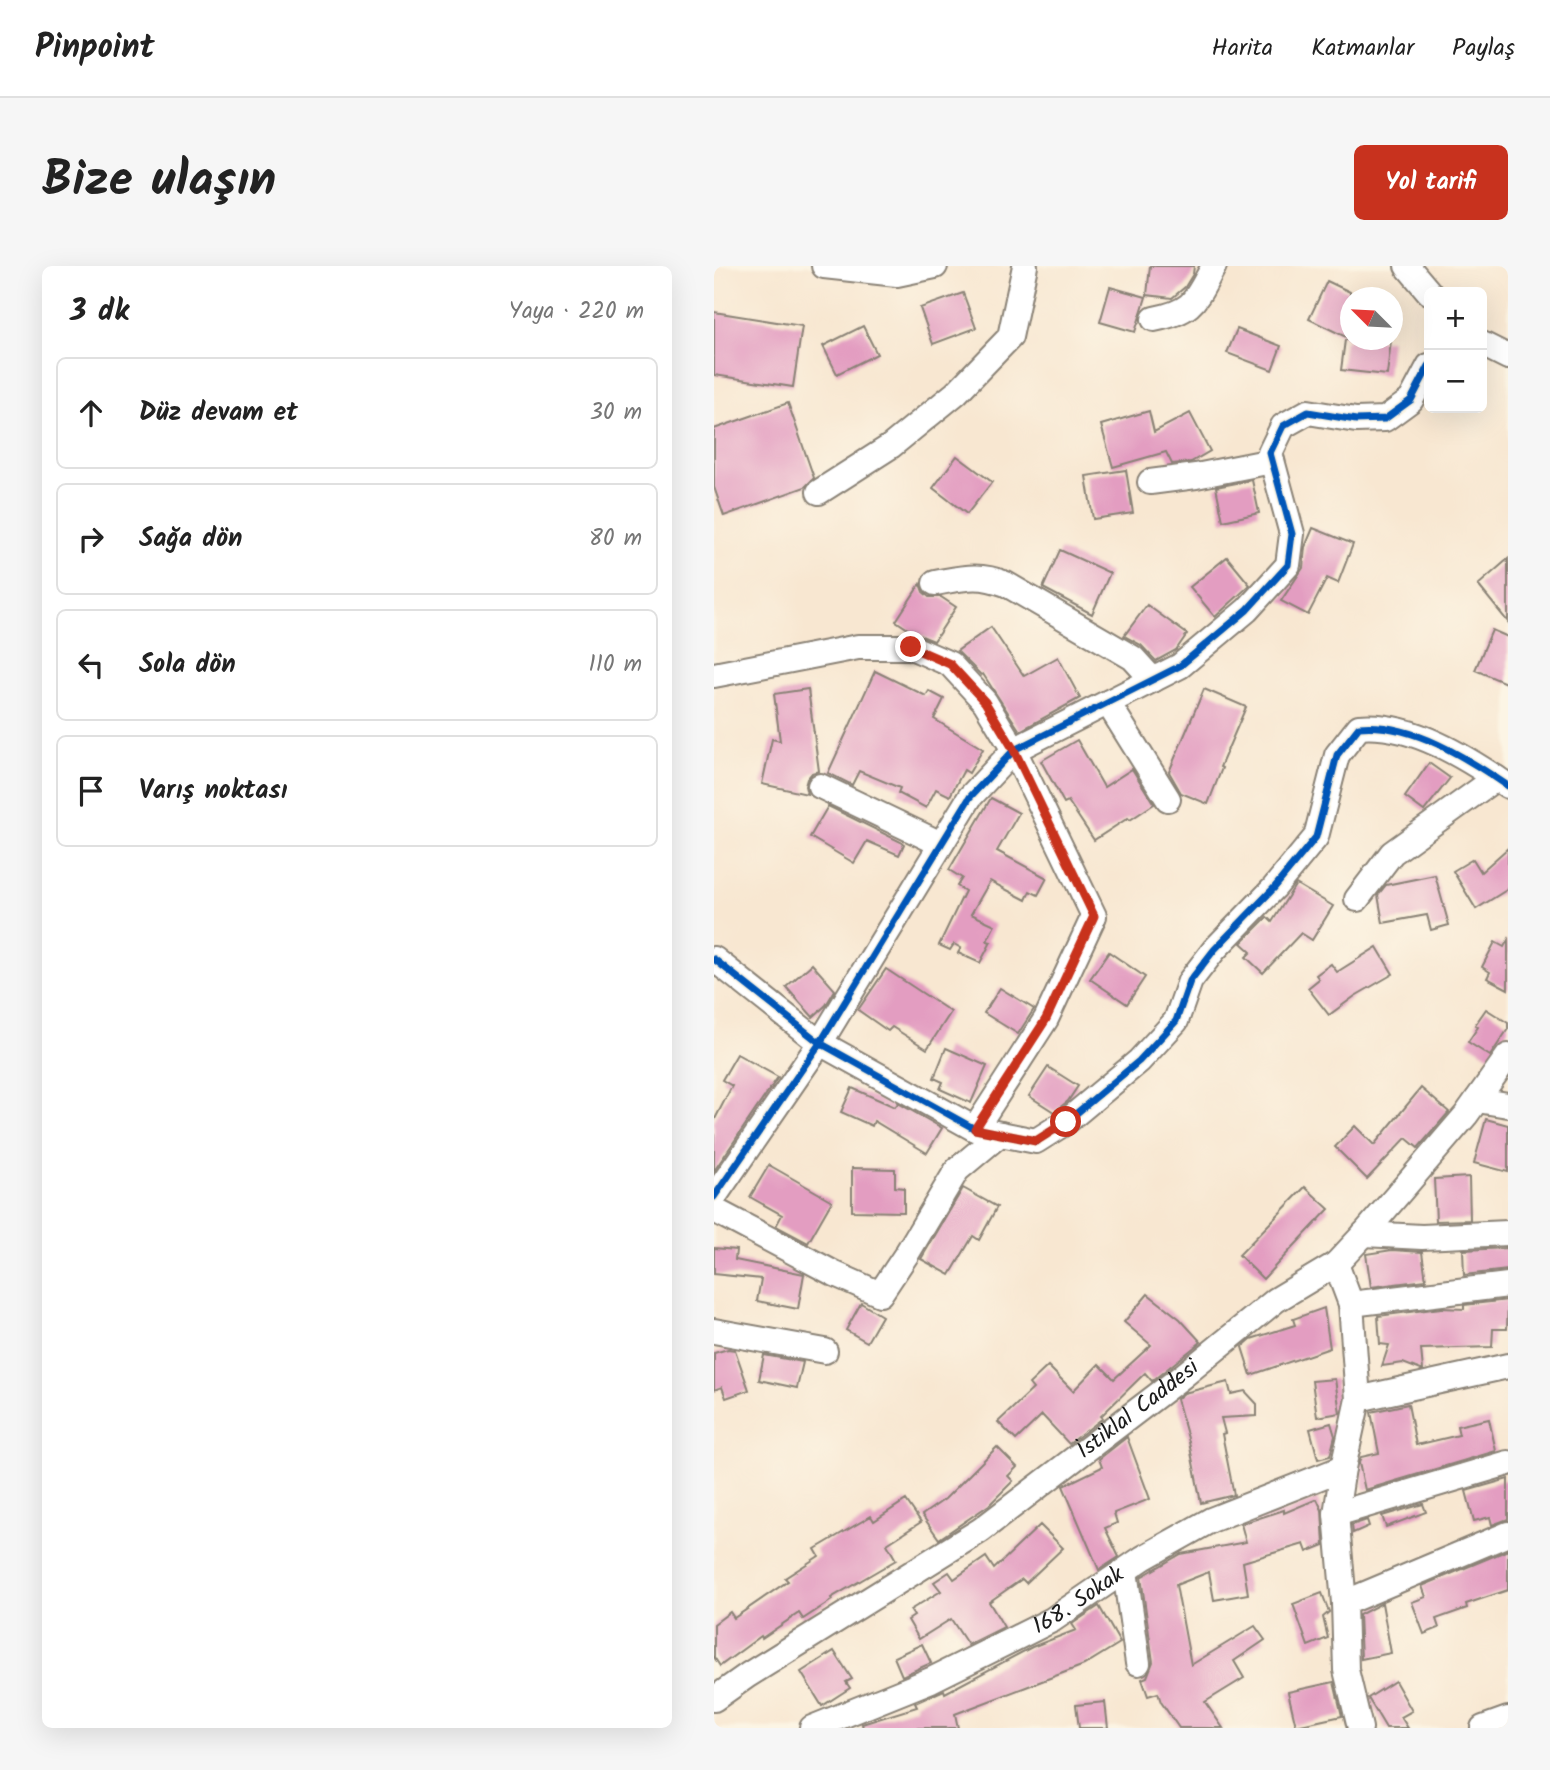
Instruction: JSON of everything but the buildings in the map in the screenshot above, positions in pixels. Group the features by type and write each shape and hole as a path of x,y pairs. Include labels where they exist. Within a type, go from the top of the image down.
{"street":[{"path":"824,266 897,274 935,266"},
{"path":"819,492 891,446 956,393 1010,337 1025,266"},
{"path":"1154,319 1181,313 1189,307 1214,266"},
{"path":"1407,266 1425,287"},
{"path":"714,1197 820,1043 970,797 1014,750 1180,666 1247,610 1287,565 1292,534 1270,453 1283,426 1308,412 1356,420 1385,419 1411,400 1424,375"},
{"path":"1150,482 1196,477 1272,461"},
{"path":"934,583 976,575 990,577 1006,584 1133,658 1153,680"},
{"path":"714,675 858,647 911,647 950,664 985,702 1014,750 1094,916 1046,1019 975,1129"},
{"path":"1108,703 1168,799"},
{"path":"714,959 820,1043 975,1129 1036,1141 1066,1122 1139,1061 1176,1021 1190,981 1214,950 1274,888 1316,837 1337,755 1359,727 1379,725 1411,734 1468,759 1502,782 1392,853 1357,899"},
{"path":"820,786 941,844"},
{"name":"İstiklal Caddesi","path":"714,1699 981,1530 1184,1375 1276,1300 1336,1264 1477,1100 1508,1055"},
{"path":"1477,1100 1508,1105"},
{"path":"714,1210 835,1274 880,1294 957,1170 1000,1134"},
{"path":"1364,1234 1422,1237 1508,1233"},
{"path":"1336,1264 1351,1304 1357,1399 1336,1514 1344,1603 1346,1670 1360,1728"},
{"path":"1351,1304 1508,1285"},
{"path":"714,1331 825,1351"},
{"path":"1357,1399 1508,1366"},
{"path":"1336,1514 1508,1463"},
{"name":"168. Sokak","path":"812,1728 931,1680 1052,1620 1125,1571 1211,1520 1343,1468"},
{"path":"1344,1603 1508,1534"},
{"path":"1125,1571 1138,1663"},
{"path":"1483,1728 1508,1719"}],"cycle path":[{"path":"714,1197 820,1043 970,797 1014,750 1180,666 1247,610 1288,565 1292,534 1270,453 1283,426 1308,412 1356,420 1385,419 1411,400 1424,375"},
{"path":"714,959 820,1043 975,1129 1036,1141 1066,1122 1139,1061 1176,1021 1190,981 1214,950 1274,888 1316,837 1337,755 1359,727 1379,727 1418,736 1457,754 1508,786"}],"route":[{"path":"911,647 950,664 985,702 1014,750 1094,916 1046,1019 975,1129 1036,1141 1066,1122"}]}
